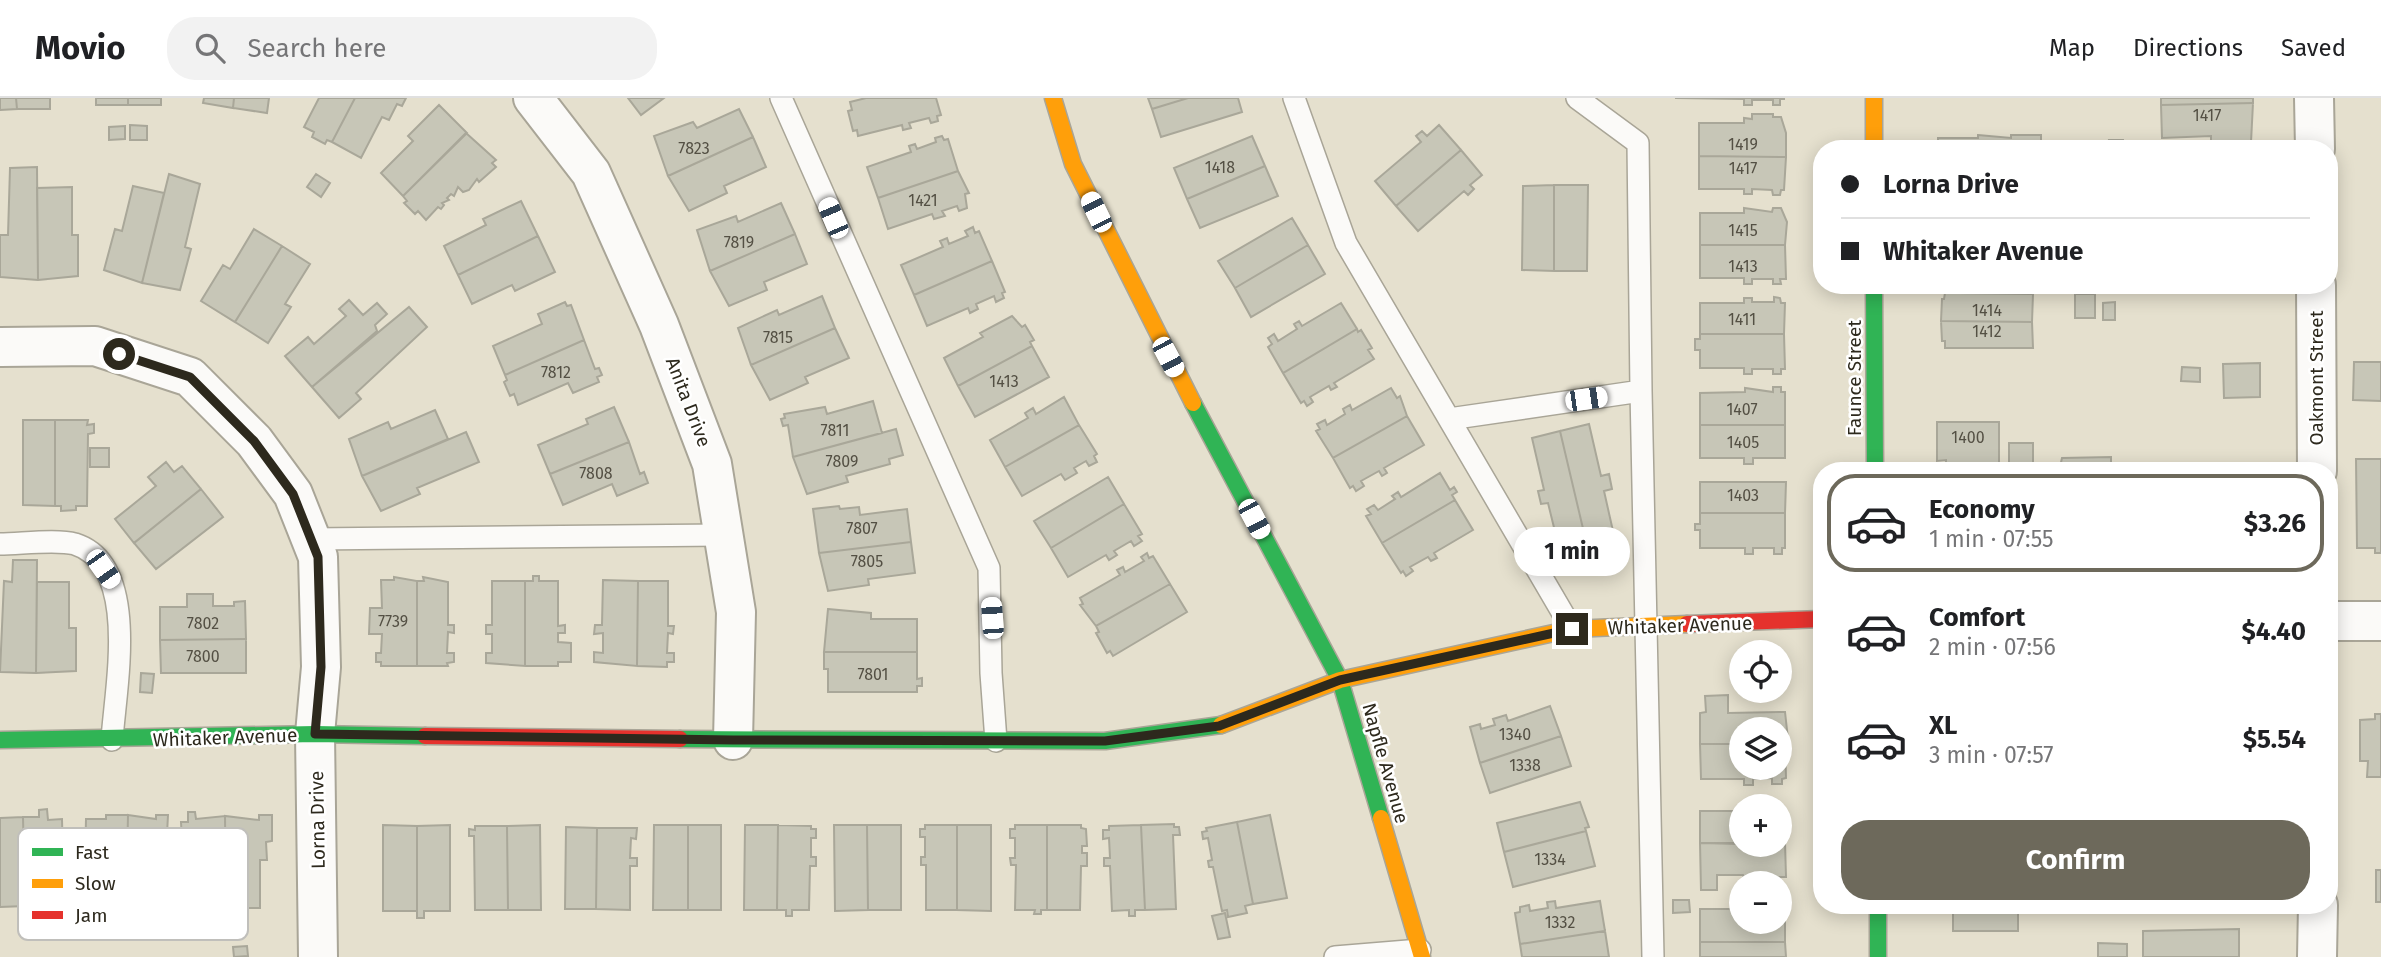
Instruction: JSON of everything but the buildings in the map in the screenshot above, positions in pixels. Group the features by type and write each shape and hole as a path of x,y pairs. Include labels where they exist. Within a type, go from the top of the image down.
{"street":[{"name":"Anita Drive","path":"533,98 591,173 659,325 712,464 736,611 733,740"},
{"name":"Napfle Avenue","path":"1053,98 1073,164 1156,334 1340,680 1421,954"},
{"path":"1874,98 1874,140"},
{"path":"2314,98 2315,140"},
{"name":"Faunce Street","path":"1874,294 1875,462"},
{"name":"Oakmont Street","path":"2316,294 2317,462"},
{"name":"Lorna Drive","path":"0,347 95,346 190,377 254,441 293,494 318,557 321,667 315,734 318,957"},
{"name":"Whitaker Avenue","path":"0,740 112,740 315,734 733,740 1105,741 1219,726 1340,680 1572,629 1813,619"},
{"path":"2338,621 2381,621"},
{"path":"1878,914 1878,957"},
{"path":"2317,957 2318,914"}],"lane":[{"path":"781,98 989,568 990,673 996,740"},
{"path":"1294,98 1346,243 1572,629"},
{"path":"1577,98 1638,144 1653,957"},
{"path":"1450,419 1641,391"},
{"path":"311,539 723,535"},
{"path":"0,544 74,544 93,554 114,584 120,608 112,740"},
{"path":"1335,957 1421,954"}],"traffic: fast":[{"path":"1874,294 1875,462"},
{"path":"1193,403 1340,680 1381,818"},
{"path":"680,739 1105,741 1221,725"},
{"path":"0,740 315,734 425,736"},
{"path":"1878,914 1878,957"}],"traffic: slow":[{"path":"1053,98 1073,164 1193,403"},
{"path":"1874,98 1874,140"},
{"path":"1221,725 1340,680 1572,629 1687,624"},
{"path":"1381,818 1422,957"}],"traffic: jam":[{"path":"1687,624 1813,619"},
{"path":"425,736 680,739"}],"route":[{"path":"119,354 190,377 254,441 293,494 318,557 321,667 315,734 733,740 1105,741 1219,726 1340,680 1572,629"}]}
